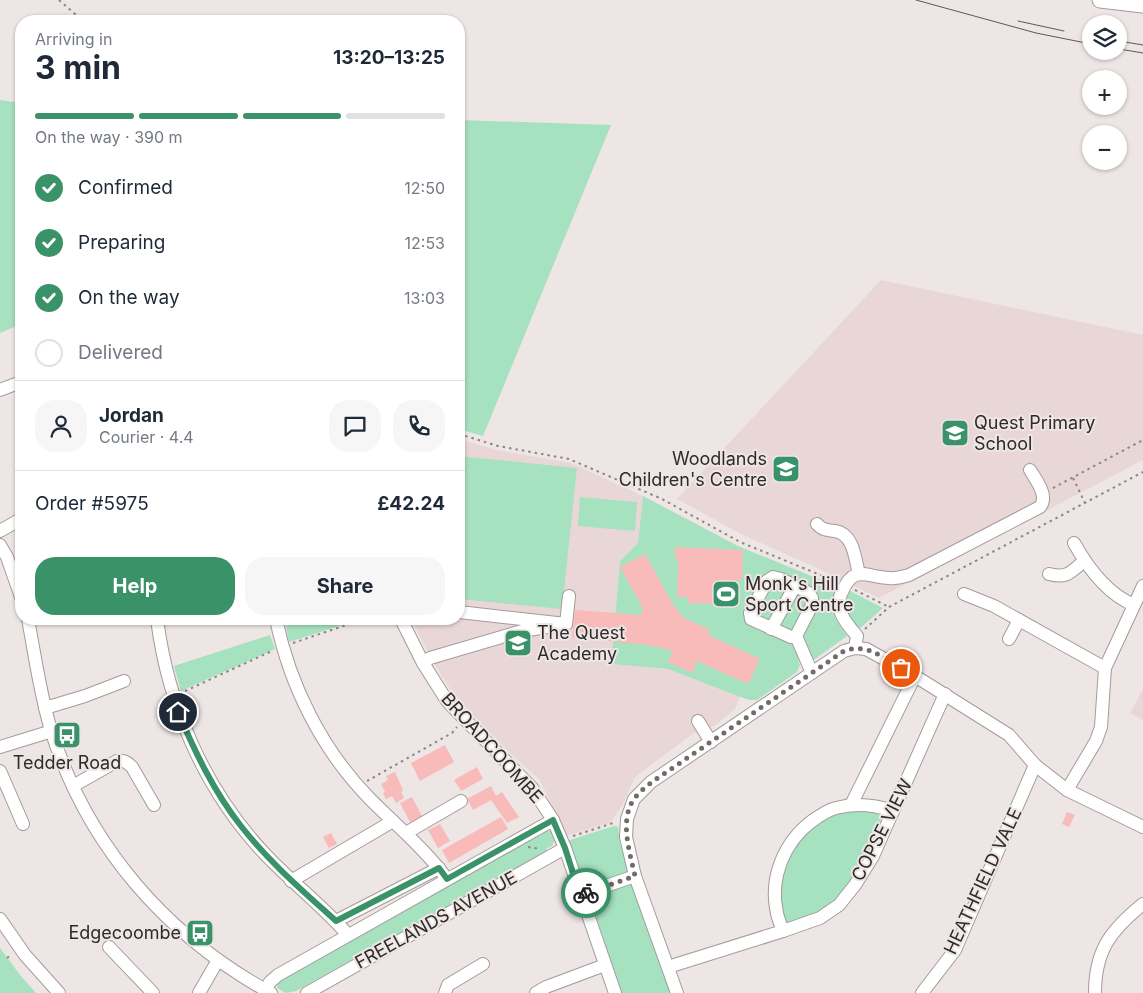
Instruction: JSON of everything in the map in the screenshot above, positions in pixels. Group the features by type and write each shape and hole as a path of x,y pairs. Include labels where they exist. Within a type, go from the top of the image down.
{"main road":[{"path":"1100,0 1143,5"}],"street":[{"path":"0,390 15,384"},
{"path":"1030,470 1044,499 1040,507 909,575 888,578 858,574 850,578 845,585 840,597 839,606 856,642 945,694 1009,736 1035,765 1067,790 1143,827"},
{"path":"0,531 15,522"},
{"path":"817,524 823,530 843,534 848,539 854,552 858,574"},
{"path":"1074,543 1084,561 1121,599 1134,604"},
{"path":"0,545 7,557 15,580"},
{"path":"1048,574 1059,577 1069,574 1084,561"},
{"path":"773,577 809,593 812,598 812,605 796,636 791,637 751,619 750,613 767,581 773,577"},
{"path":"771,629 794,586"},
{"path":"1067,790 1096,742 1102,727 1105,668 1143,586"},
{"path":"964,594 994,606 1105,668"},
{"path":"566,624 569,596"},
{"path":"465,613 566,624"},
{"path":"1009,639 1019,620"},
{"path":"422,663 430,658 522,631 566,624"},
{"path":"29,625 45,708 52,731 73,786 93,824 137,885 169,920 190,940 268,991"},
{"path":"158,625 174,696 191,742 224,802 251,838 348,935"},
{"path":"278,625 296,686 325,742 358,786 406,833 447,879"},
{"name":"BROADCOOMBE","path":"404,625 422,663 447,701 532,788 553,820 561,847 615,993"},
{"path":"796,636 812,673"},
{"path":"677,993 635,876 626,837 627,819 634,799 652,782 856,642"},
{"path":"851,805 915,676"},
{"path":"45,708 85,696 124,681"},
{"name":"COPSE VIEW","path":"668,967 820,918 839,905 855,885 873,856 945,694"},
{"path":"698,720 711,742"},
{"path":"0,748 52,731"},
{"path":"73,786 122,760 128,762 132,767 154,805"},
{"name":"HEATHFIELD VALE","path":"922,993 955,950 1035,765"},
{"path":"0,771 23,824"},
{"path":"406,833 461,801"},
{"path":"783,931 776,904 777,872 793,838 804,827 834,808 851,805 881,807 893,811"},
{"name":"FREELANDS AVENUE","path":"268,991 270,982 278,975 553,820"},
{"path":"291,880 393,821"},
{"name":"FREELANDS AVENUE","path":"307,993 561,847"},
{"path":"336,921 439,868"},
{"path":"580,895 635,876"},
{"path":"1095,993 1095,976 1100,953 1112,934 1143,904"},
{"path":"0,918 25,955 59,993"},
{"path":"109,947 153,993"},
{"path":"199,993 218,960"},
{"path":"445,993 448,984 483,964"},
{"path":"536,993 546,987 605,965"}],"path":[{"path":"59,0 76,15"},
{"path":"465,436 498,446 570,459 662,499 740,542 845,585 889,607"},
{"path":"1042,494 1143,440"},
{"path":"856,642 889,607 1143,472"},
{"path":"1072,478 1085,503"},
{"path":"174,696 283,646 346,625"},
{"path":"358,786 452,732 465,720"},
{"path":"510,844 561,847 627,819"}],"shaded area":[{"path":"881,280 1143,335 1143,460 879,598 743,535 677,499"},
{"name":"The Quest Academy","path":"465,441 497,450 571,463 643,496 638,543 620,561 611,664 668,669 740,697 735,709 714,726 694,733 635,777 623,804 611,822 567,836 539,779 511,754 454,695 432,660 414,625 465,625"},
{"path":"1143,689 1143,720 1130,713"}],"green space":[{"path":"0,100 15,102 15,327 0,333"},
{"path":"465,120 611,125 483,436 465,431"},
{"path":"465,457 577,468 562,609 465,600"},
{"name":"Monk's Hill Sport Centre","path":"643,496 738,546 838,587 834,595 832,608 835,618 847,636 815,659 809,658 806,654 798,660 800,665 797,672 757,700 740,697 668,669 611,664 620,561 638,543"},
{"path":"580,497 637,502 635,531 578,526"},
{"path":"848,590 883,608 858,630 844,607 845,596"},
{"path":"289,625 342,625 289,642 286,626"},
{"path":"270,635 275,649 181,691 174,666"},
{"path":"834,808 893,811 839,905 783,931 777,913 784,854"},
{"path":"614,826 618,827 620,844 670,993 621,993 588,892 567,841"},
{"path":"543,830 552,831 555,840 552,846 547,848 546,853 296,991 286,993 277,988 278,981"},
{"path":"0,948 20,975 36,993 0,993"}],"building":[{"path":"675,547 743,550 742,580 732,580 731,605 688,603 688,597 677,597 678,559 675,559"},
{"path":"645,554 672,603 684,618 710,630 708,635 760,659 748,684 697,661 692,673 668,662 673,651 666,649 647,645 572,637 575,610 640,615 643,611 640,603 620,567"},
{"path":"445,745 454,762 420,781 411,763"},
{"path":"477,767 483,779 461,791 454,780"},
{"path":"395,772 403,790 401,792 404,798 396,803 392,796 386,799 381,784 388,780 386,776"},
{"path":"491,786 496,796 502,792 519,817 507,823 491,800 473,810 467,799"},
{"path":"412,797 423,818 411,824 400,803"},
{"path":"1067,812 1075,815 1069,827 1062,824"},
{"path":"501,817 508,829 449,863 442,850"},
{"path":"440,824 450,841 438,848 428,830"},
{"path":"331,833 337,844 329,848 323,837"}],"tram line":[{"path":"916,0 1036,33 1082,42"},
{"path":"1018,21 1064,31"},
{"path":"1127,42 1143,45"},
{"path":"1127,50 1143,53"}],"way so far":[{"path":"586,893 635,876 626,837 627,819 634,799 652,782 844,651 855,648 866,649 901,668"}],"place":[{"name":"Quest Primary School","path":"955,433"},
{"name":"Woodlands Children's Centre","path":"786,469"},
{"name":"Monk's Hill Sport Centre","path":"726,594"},
{"name":"The Quest Academy","path":"518,643"},
{"name":"Tedder Road","path":"67,735"},
{"name":"Edgecoombe","path":"200,933"}],"route":[{"path":"178,712 205,770 240,826 283,872 336,921 439,868 447,879 553,820 565,848 580,895 586,893"}]}
